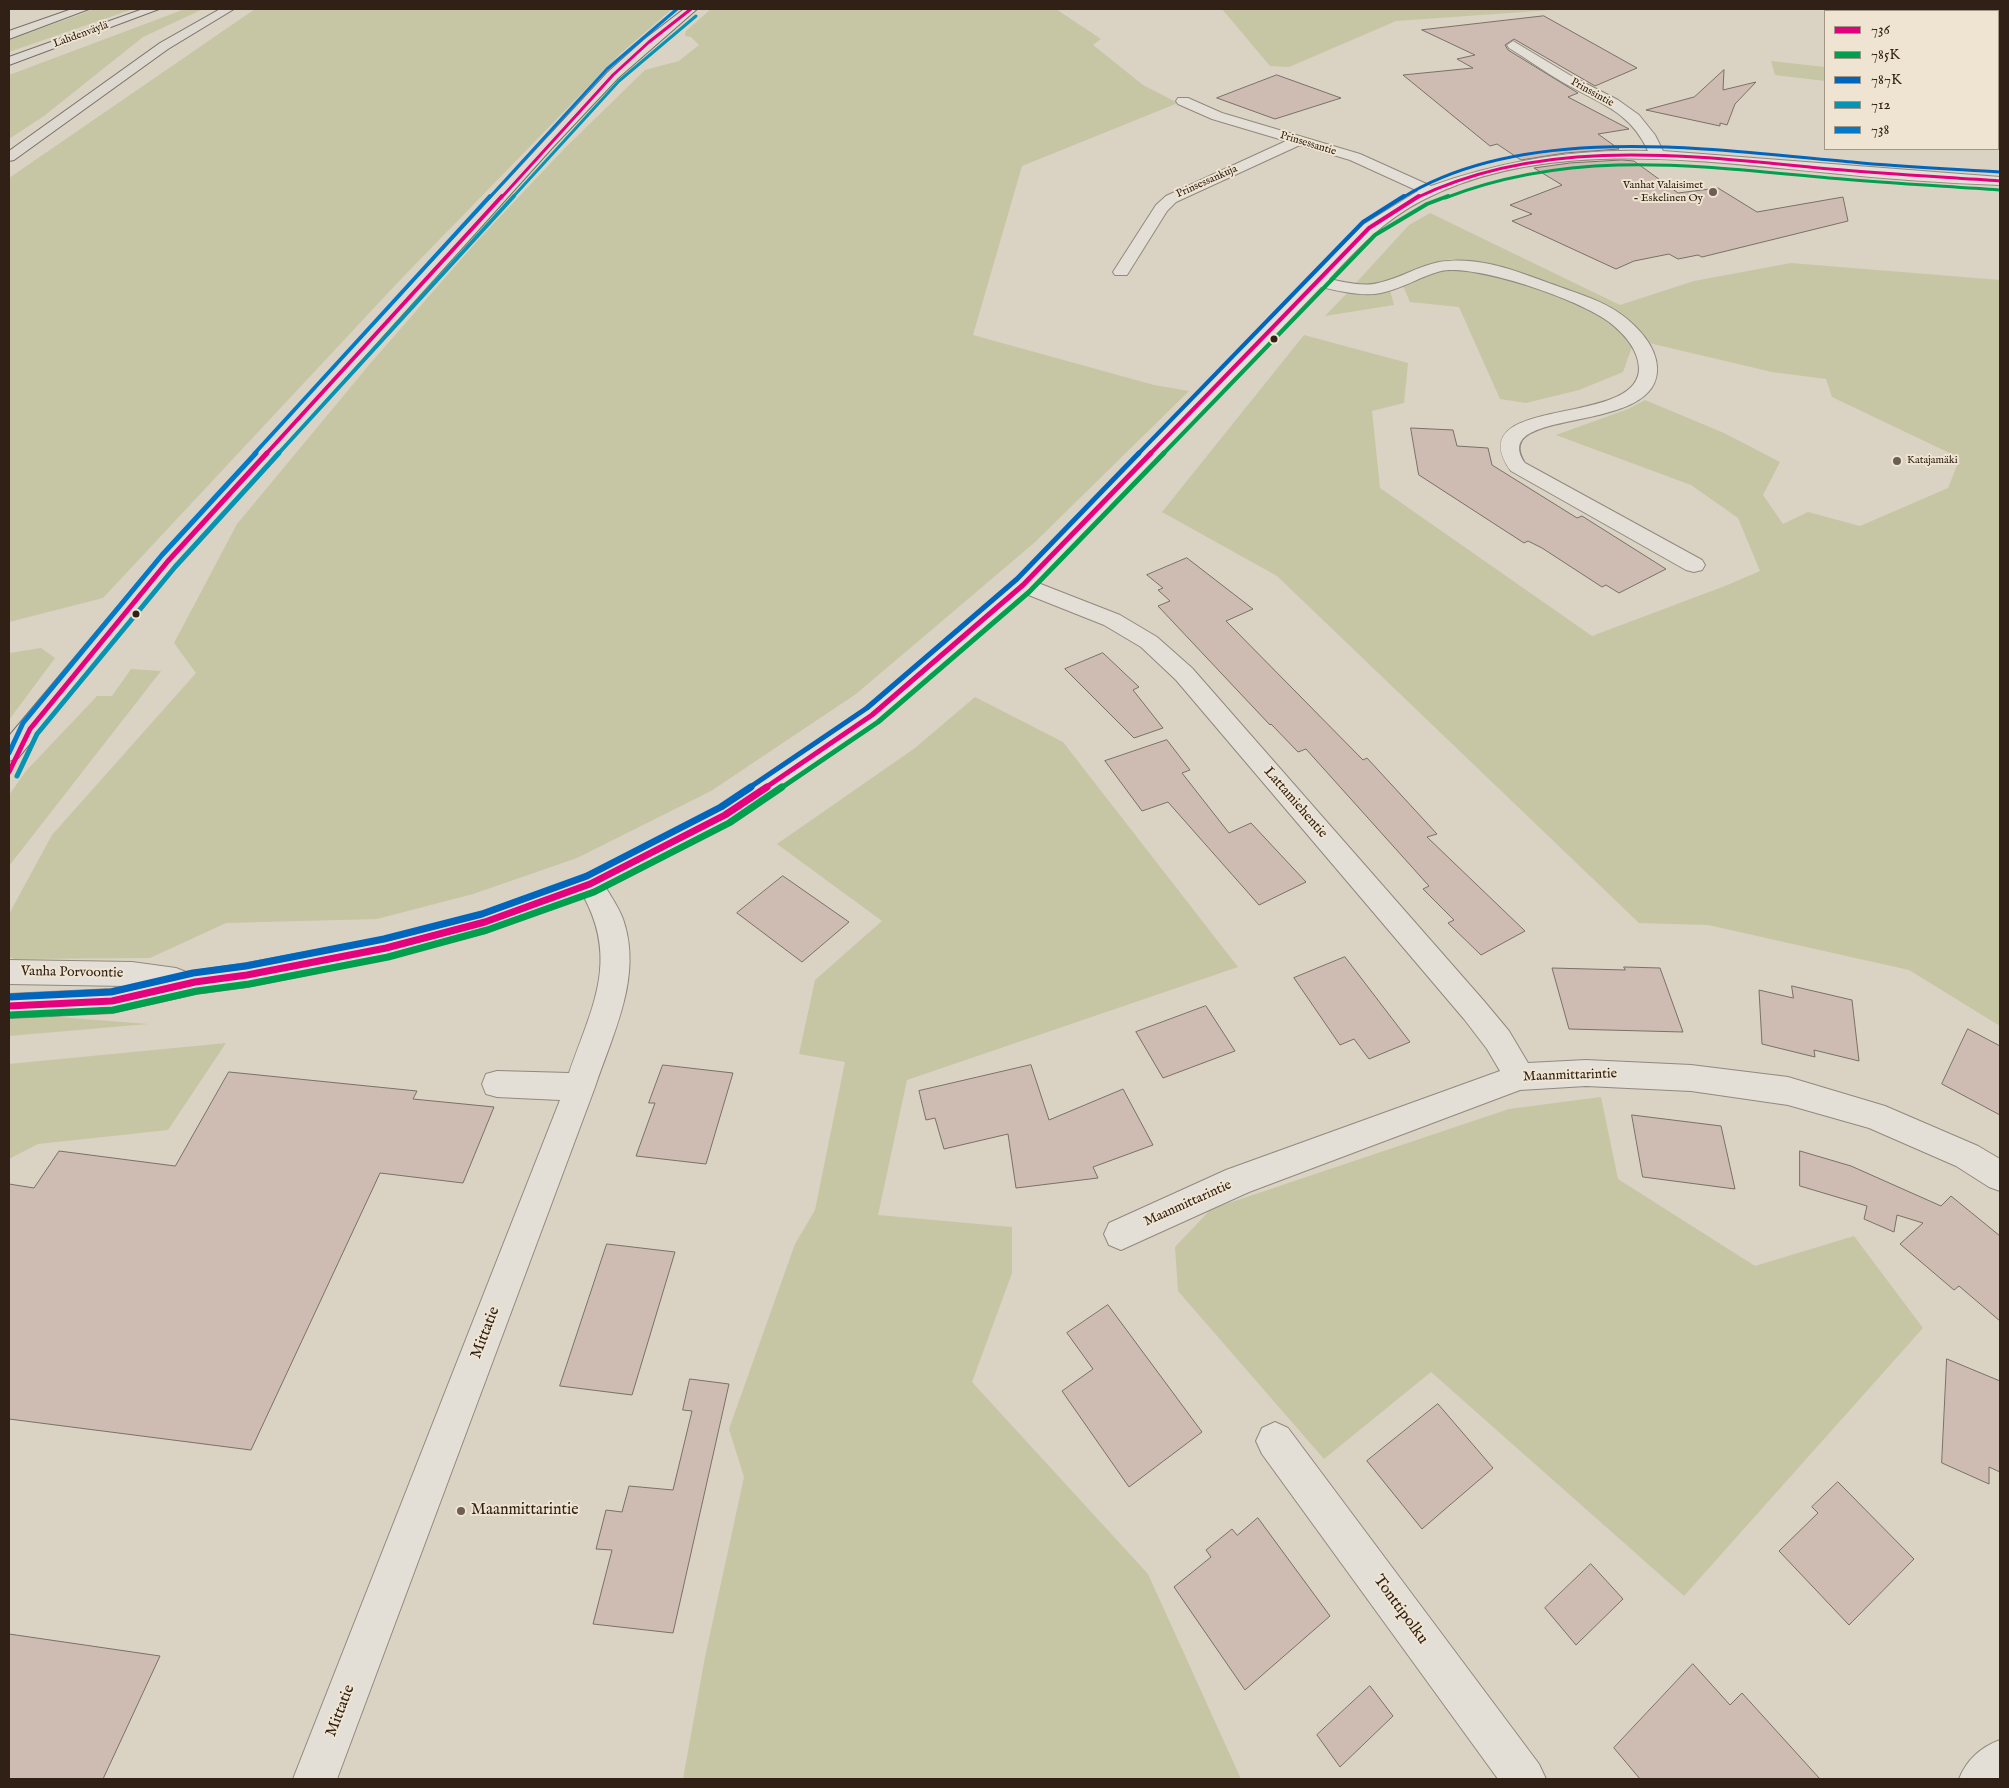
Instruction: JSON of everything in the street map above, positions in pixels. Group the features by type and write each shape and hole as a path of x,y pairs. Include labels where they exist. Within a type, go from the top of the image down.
{"main road":[{"name":"Lahdenväylä","path":"9,35 83,9"},
{"name":"Lahdenväylä","path":"9,61 153,9"},
{"path":"9,157 164,46 228,9"},
{"path":"9,752 168,561 547,145 613,75 649,42 691,9"},
{"path":"9,772 30,729"}],"street":[{"name":"Prinssintie","path":"1514,45 1568,80 1613,103 1634,118 1648,135 1657,154"},
{"name":"Prinsessantie","path":"1184,102 1217,116 1354,158 1430,191"},
{"name":"Prinsessankuja","path":"1122,272 1161,208 1171,199 1298,141"},
{"name":"Vanha Porvoontie","path":"9,1006 112,1001 194,982 247,975 386,948 485,922 590,884 725,815 864,720 929,668 1023,585 1316,280 1370,228 1430,191 1465,178 1542,161 1580,156 1657,154 2000,181"},
{"path":"1316,280 1340,286 1378,289 1449,264 1475,265 1588,303 1612,316 1640,345 1646,356 1648,370 1643,387 1632,398 1620,404 1554,418 1528,428 1514,436 1509,446 1510,455 1518,467 1694,564"},
{"name":"Lattamiehentie","path":"1023,585 1112,620 1149,642 1184,674 1474,1010 1498,1040 1520,1077"},
{"name":"Mittatie","path":"315,1779 580,1087 616,972 614,942 609,918 590,884"},
{"name":"Vanha Porvoontie","path":"9,972 132,974 194,982"},
{"name":"Maanmittarintie","path":"1121,1234 1238,1181 1520,1077 1586,1073 1672,1077 1788,1091 1874,1116 1967,1156 2000,1176"},
{"path":"497,1084 580,1087"},
{"name":"Tonttipolku","path":"1275,1441 1524,1779"},
{"path":"1981,1779 2000,1761"}],"green space":[{"path":"95,9 133,9 9,52 9,40"},
{"path":"185,9 203,9 143,37 44,116 9,139 9,75"},
{"path":"255,9 672,9 620,54 401,279 103,598 9,622 9,178"},
{"path":"711,9 1056,9 1101,39 1093,45 1143,85 1178,103 1022,166 973,335 1154,385 1189,391 1034,543 856,694 711,791 577,858 473,894 377,919 226,923 150,958 15,959 9,957 9,914 52,835 196,673 174,643 237,524 369,365 478,240 565,148 645,70 679,61 699,45 691,37 685,36 686,31"},
{"path":"1222,9 1566,9 1396,21 1289,67 1270,66"},
{"path":"1771,61 1824,67 1824,81 1775,75"},
{"path":"1430,213 1620,305 1694,281 1791,263 2000,280 2000,1026 1909,970 1708,925 1639,923 1277,576 1162,512 1304,335 1408,363 1404,403 1372,411 1380,488 1592,636 1760,571 1738,518 1691,485 1556,435 1628,409 1645,400 1724,433 1780,462 1763,495 1783,524 1808,512 1860,526 1948,488 1960,458 1832,397 1826,379 1772,372 1649,343 1608,308 1496,265 1449,259 1375,287 1355,284 1409,225"},
{"path":"1453,267 1487,270 1597,309 1633,344 1623,372 1579,390 1526,403 1500,399 1459,307 1410,302 1403,286 1438,271"},
{"path":"1390,290 1394,305 1325,316 1349,291"},
{"path":"41,648 55,658 9,720 9,653"},
{"path":"131,669 161,671 9,866 9,795 26,771 97,696 112,696"},
{"path":"975,697 1063,742 1238,967 907,1080 878,1215 1012,1227 1012,1273 972,1382 1148,1574 1241,1779 683,1779 705,1657 744,1477 729,1429 795,1244 815,1210 845,1062 799,1054 815,980 882,921 777,844 915,748"},
{"path":"9,1014 20,1014 148,1024 9,1036"},
{"path":"226,1043 168,1130 38,1144 9,1159 9,1064"},
{"path":"1601,1097 1618,1179 1755,1266 1854,1236 1923,1328 1684,1596 1431,1372 1324,1459 1178,1291 1175,1247 1211,1209 1509,1109"}],"building":[{"path":"1544,16 1637,68 1595,86 1514,39 1505,45 1508,50 1578,93 1568,97 1629,129 1598,134 1619,149 1565,153 1521,160 1497,144 1490,146 1403,75 1473,68 1457,59 1475,55 1422,30"},
{"path":"1724,70 1723,90 1756,82 1735,104 1727,125 1720,123 1720,126 1646,110 1694,97"},
{"path":"1277,75 1341,98 1275,119 1217,98"},
{"path":"1634,161 1678,193 1718,188 1757,212 1843,197 1848,221 1702,257 1698,255 1678,259 1669,254 1634,261 1616,269 1512,221 1532,214 1510,205 1562,185 1534,168 1570,163"},
{"path":"1411,428 1453,430 1457,446 1488,448 1492,465 1577,518 1582,516 1666,569 1619,593 1606,585 1602,587 1542,548 1528,541 1524,543 1419,475"},
{"path":"1187,558 1253,609 1226,621 1363,760 1367,758 1437,834 1427,837 1525,931 1481,955 1448,923 1454,920 1423,889 1429,886 1306,749 1298,752 1270,725 1158,606 1170,601 1158,590 1163,588 1147,575"},
{"path":"1103,653 1139,687 1133,690 1163,728 1134,738 1065,669"},
{"path":"1167,740 1190,770 1182,773 1229,833 1251,823 1306,882 1259,905 1168,802 1142,811 1105,761"},
{"path":"783,876 849,922 802,962 737,913"},
{"path":"1345,957 1410,1042 1369,1059 1354,1039 1340,1045 1294,978"},
{"path":"1624,967 1660,968 1683,1032 1569,1029 1552,968 1625,970"},
{"path":"1792,986 1852,1000 1859,1061 1814,1050 1815,1057 1762,1044 1759,990 1793,998"},
{"path":"1206,1006 1235,1051 1163,1078 1136,1032"},
{"path":"1968,1029 2000,1046 2000,1115 1942,1084"},
{"path":"663,1065 733,1073 706,1164 636,1156 655,1103 649,1103"},
{"path":"1031,1065 1049,1120 1123,1089 1153,1145 1093,1167 1098,1178 1016,1188 1008,1134 944,1149 935,1118 926,1120 919,1091"},
{"path":"229,1072 417,1091 413,1099 494,1107 463,1183 380,1173 251,1450 9,1419 9,1184 34,1188 59,1151 175,1166"},
{"path":"1632,1115 1721,1126 1735,1189 1643,1177"},
{"path":"1800,1151 1851,1166 1941,1206 1951,1196 2000,1236 2000,1321 1959,1286 1954,1290 1900,1244 1923,1223 1897,1215 1894,1232 1864,1219 1867,1206 1800,1186"},
{"path":"607,1244 675,1252 632,1395 560,1386"},
{"path":"1108,1305 1202,1432 1129,1487 1062,1391 1093,1369 1067,1333"},
{"path":"1947,1359 2000,1381 2000,1472 1989,1467 1989,1484 1942,1463"},
{"path":"690,1379 729,1384 673,1633 593,1624 612,1550 596,1549 606,1510 622,1512 629,1486 673,1490 692,1411 683,1410"},
{"path":"1438,1404 1493,1468 1422,1529 1367,1461"},
{"path":"1838,1482 1914,1559 1849,1625 1779,1551 1818,1513 1812,1507"},
{"path":"1258,1518 1330,1616 1245,1690 1174,1587 1211,1557 1206,1550 1232,1529 1237,1535"},
{"path":"1591,1564 1623,1599 1576,1645 1545,1608"},
{"path":"9,1634 160,1656 103,1779 9,1779"},
{"path":"1693,1664 1730,1705 1742,1693 1820,1779 1640,1779 1614,1748"},
{"path":"1370,1686 1393,1716 1340,1767 1317,1735"}],"transit line":[{"name":"738","path":"9,753 23,723 162,555 607,69 643,36 677,9"},
{"name":"736","path":"9,772 30,729 168,561 613,75 649,42 691,9"},
{"name":"712","path":"17,776 37,734 175,567 619,81 696,16"},
{"name":"787K","path":"9,997 111,992 193,973 246,966 384,939 482,914 587,876 721,807 867,708 1017,579 1363,222 1415,190 1470,168 1528,154 1588,148 1649,146 1711,149 1873,164 2000,172"},
{"name":"736","path":"9,1006 112,1001 195,982 247,975 386,948 485,922 590,884 725,815 872,715 1023,585 1369,228 1424,194 1472,175 1522,163 1572,157 1624,154 1728,159 1851,171 2000,181"},
{"name":"785K","path":"9,1015 113,1010 197,991 249,984 388,957 487,930 594,892 729,823 878,722 1029,592 1375,235 1427,204 1482,183 1538,171 1595,164 1712,167 1850,180 1999,190"}],"place":[{"name":"Vanhat Valaisimet - Eskelinen Oy","path":"1713,192"},
{"name":"Katajamäki","path":"1897,461"},
{"name":"Maanmittarintie","path":"461,1511"}]}
